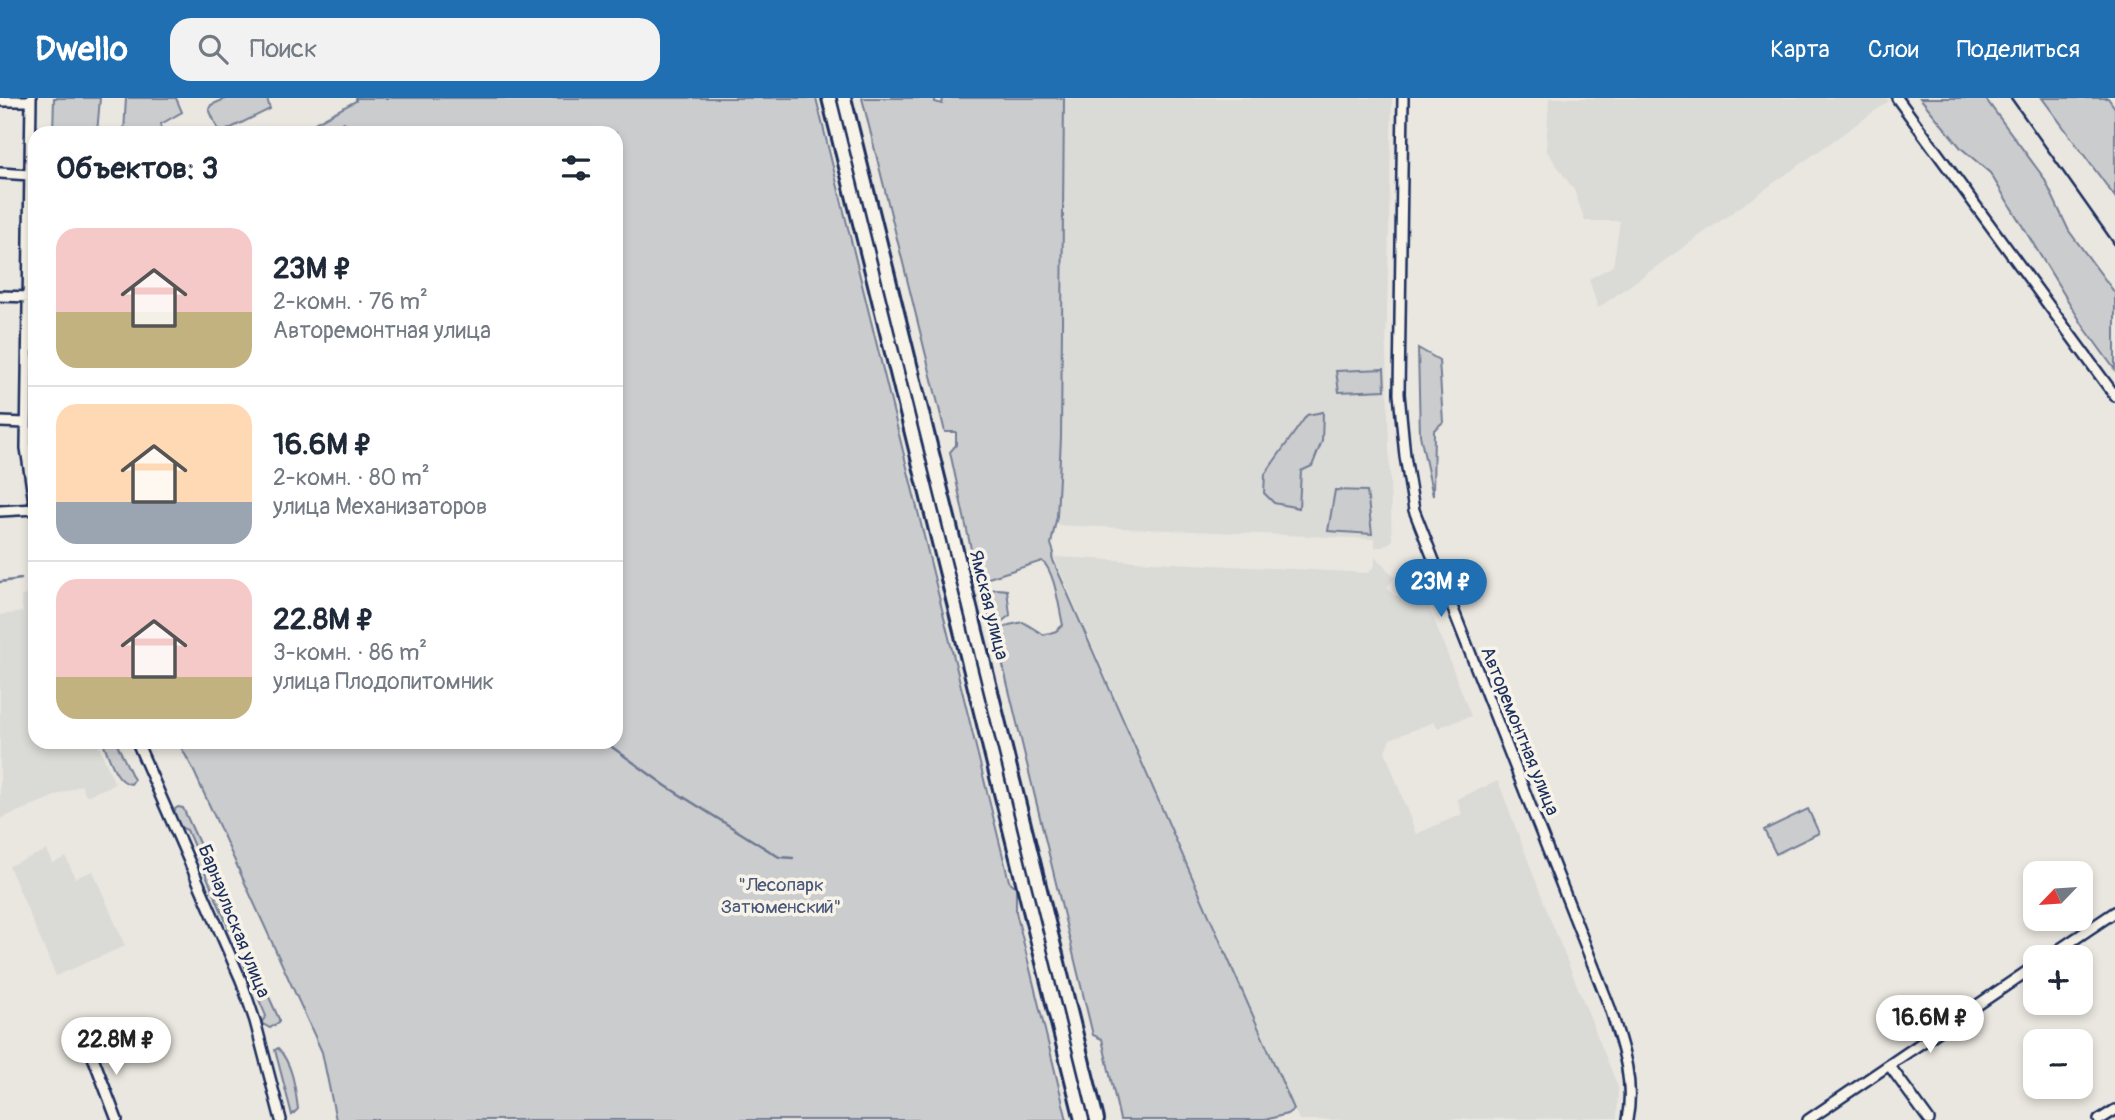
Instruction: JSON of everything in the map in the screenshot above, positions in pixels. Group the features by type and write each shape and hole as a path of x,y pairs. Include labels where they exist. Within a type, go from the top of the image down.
{"main road":[{"name":"Ямская улица","path":"829,98 1082,1120"},
{"name":"Ямская улица","path":"844,98 1097,1120"},
{"path":"877,295 891,292"}],"street":[{"name":"Авторемонтная улица","path":"1403,98 1399,394 1414,510 1610,1008 1631,1084 1627,1120"},
{"path":"1896,98 2115,396"},
{"path":"0,101 31,100 31,126"},
{"path":"0,173 28,175"},
{"path":"0,296 28,297"},
{"path":"28,339 28,462"},
{"path":"0,422 26,423"},
{"path":"0,511 28,510"},
{"name":"Барнаульская улица","path":"140,749 241,980 256,1021 281,1120"},
{"path":"2066,945 2115,912"},
{"path":"1808,1120 2023,974"},
{"path":"88,1044 117,1120"},
{"path":"1889,1065 1929,1120"},
{"path":"2099,1120 2115,1110"}],"shaded area":[{"path":"1064,98 1392,98 1386,353 1392,541 1383,547 1375,547 1375,539 1055,525 1061,438"},
{"path":"1549,98 1886,98 1889,101 1598,308 1589,279 1613,266 1620,221 1585,221 1574,190 1546,150"},
{"path":"1054,557 1368,573 1375,565 1375,557 1395,578 1387,587 1394,596 1417,596 1426,599 1471,716 1437,728 1434,722 1390,739 1385,751 1416,834 1462,814 1457,799 1498,781 1618,1087 1617,1118 1299,1120"},
{"path":"28,594 28,749 100,749 115,784 86,796 81,785 0,819 0,615 23,612 21,597"},
{"path":"47,850 52,863 66,857 75,878 93,871 125,946 56,976 9,866"}],"green space":[{"path":"54,98 100,98 98,126 53,126"},
{"path":"126,98 176,98 182,112 161,126 124,126"},
{"path":"227,98 267,98 270,109 235,126 216,126 209,109 211,105"},
{"name":"\"Лесопарк Затюменский\"","path":"356,98 816,98 1009,881 1016,887 1016,912 1067,1120 336,1120 322,1052 182,749 623,749 623,126 346,126 344,122 336,126 309,126 356,101"},
{"path":"862,98 935,98 935,102 942,104 943,98 1064,98 1061,438 1052,558 1294,1109 1287,1114 1265,1120 1120,1120 1102,1039 1093,1035 998,645 997,632 1009,625 1023,622 1044,635 1063,625 1056,591 1050,573 1042,561 979,581 950,452 956,445 956,432 945,432"},
{"path":"1920,98 1985,98 2044,178 2069,231 2115,293 2115,370 2084,327 1990,173 1961,148"},
{"path":"2042,98 2108,98 2115,108 2115,197"},
{"path":"1418,348 1439,360 1443,422 1434,430 1433,496 1420,435"},
{"path":"1384,369 1385,390 1339,392 1336,371"},
{"path":"1323,412 1322,441 1312,466 1301,471 1299,508 1274,503 1264,493 1265,474 1307,415"},
{"path":"1335,490 1367,491 1372,534 1328,531"},
{"path":"998,589 1007,590 1010,615 1000,623 990,621 979,594"},
{"path":"106,749 119,749 134,780 131,784 121,779"},
{"path":"178,807 183,808 279,1019 279,1022 270,1028 261,1023 266,1016 187,830 180,827 174,817"},
{"path":"1808,809 1819,833 1776,854 1764,830"},
{"path":"278,1048 287,1062 294,1085 298,1109 292,1115 275,1050"}],"waterway":[{"path":"0,582 21,579"},
{"path":"615,749 666,786 779,857 793,858"}],"railway":[{"path":"2011,98 2115,245"}]}
